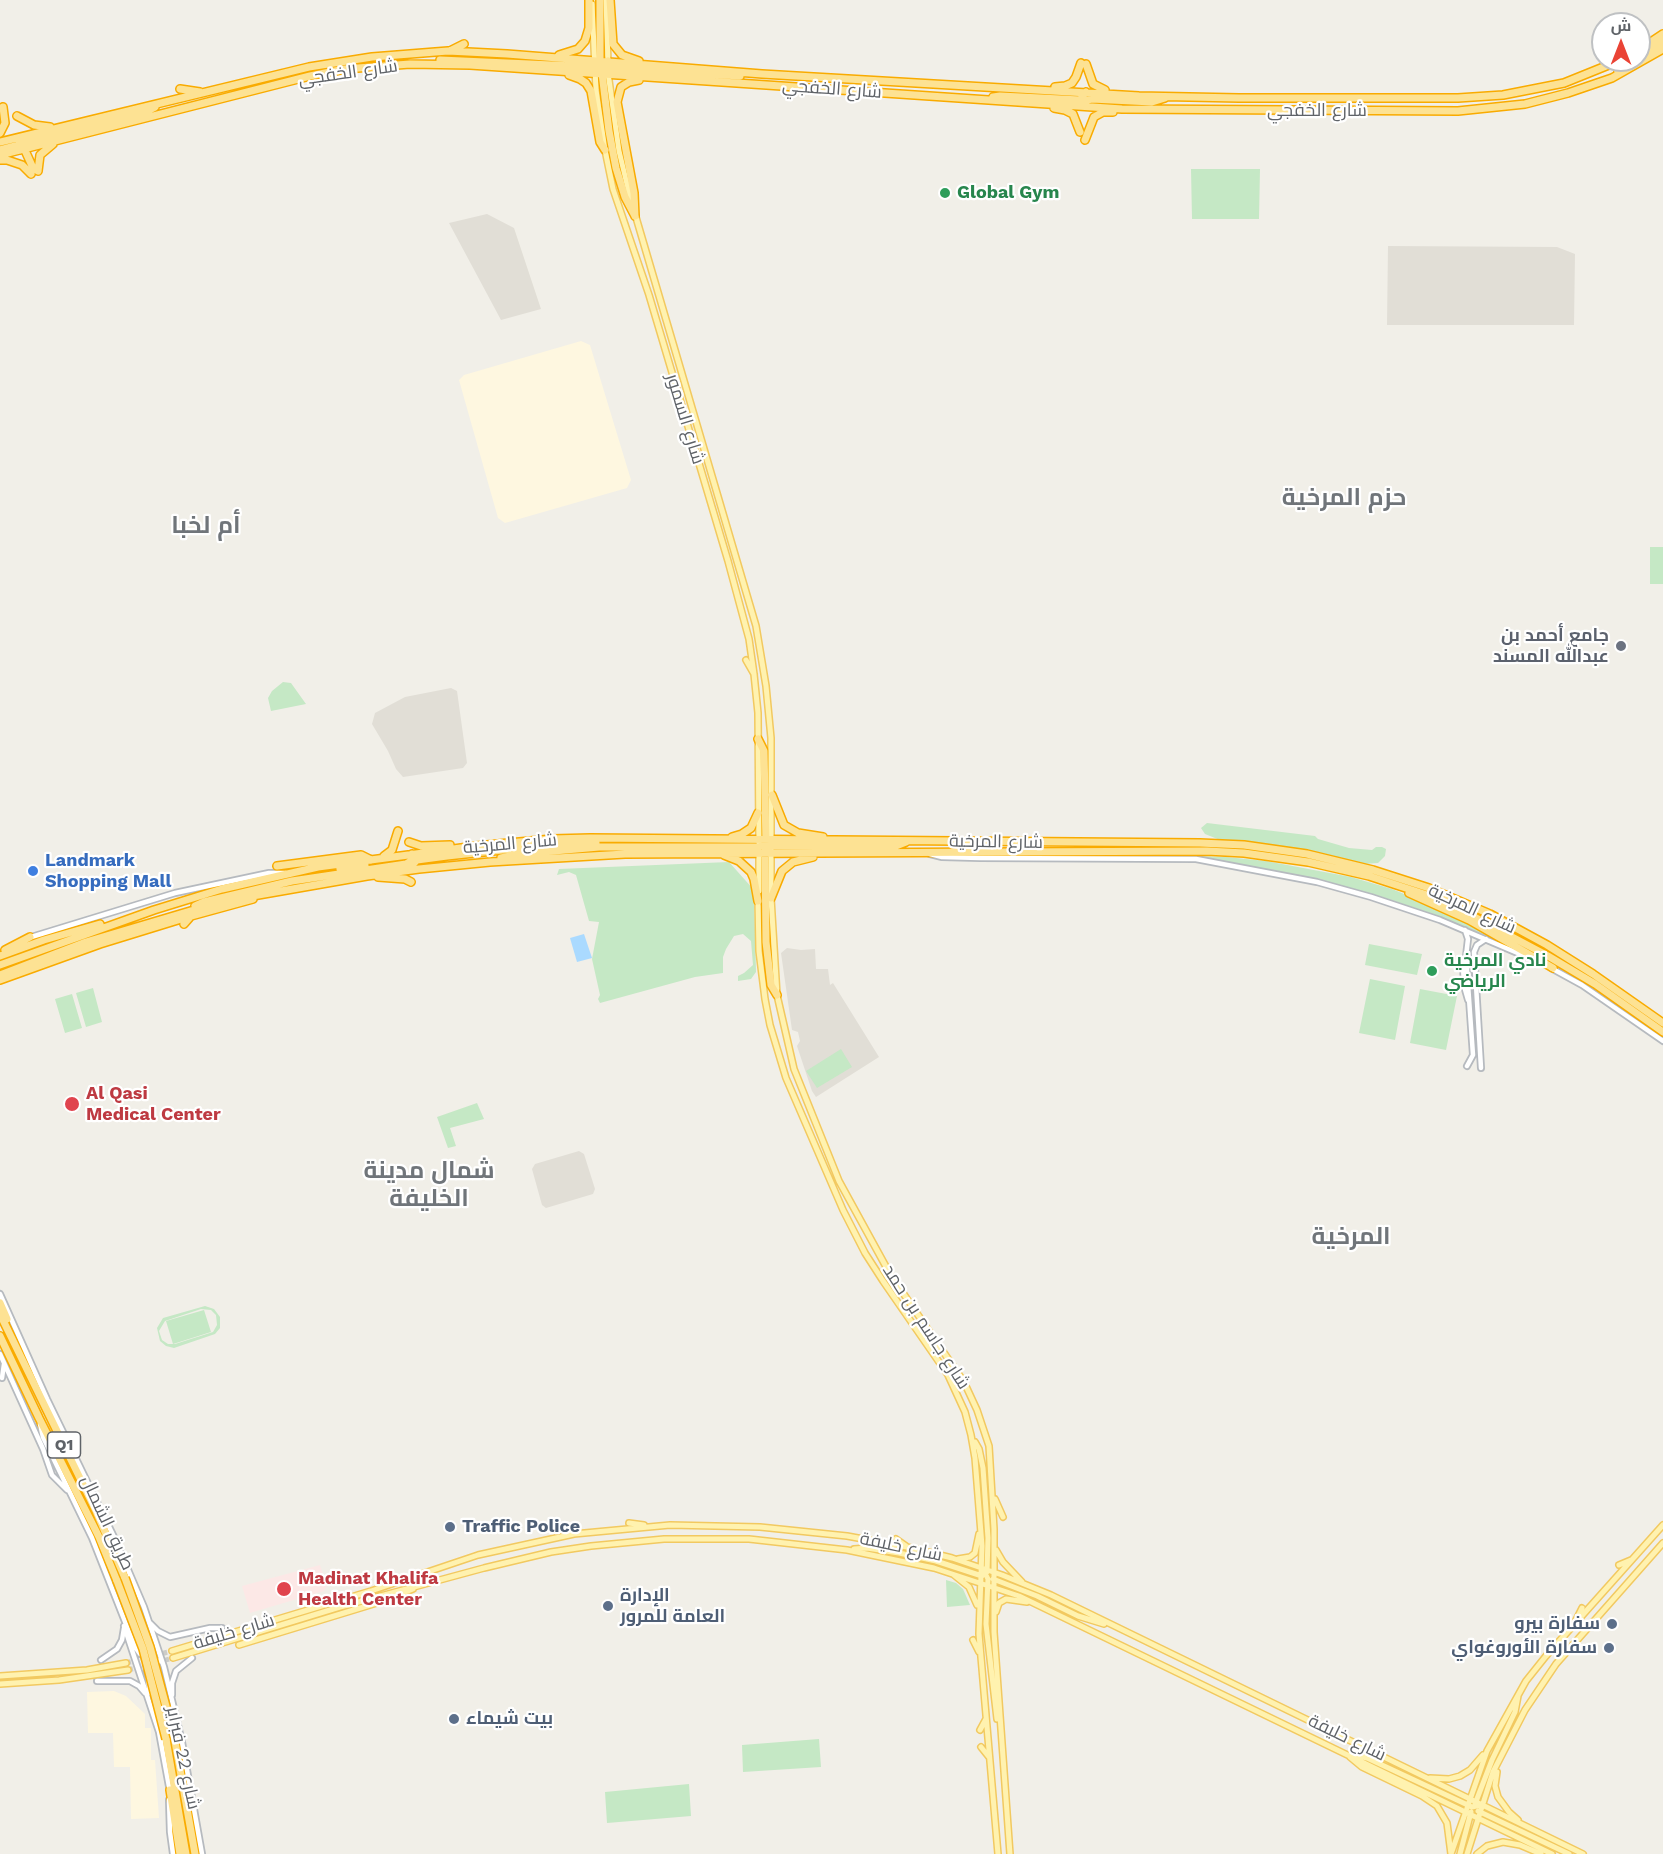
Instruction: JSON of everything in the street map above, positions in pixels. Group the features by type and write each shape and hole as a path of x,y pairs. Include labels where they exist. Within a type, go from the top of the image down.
{"highway":[{"path":"550,57 572,52 585,40 589,28 590,0"},
{"path":"600,0 601,68 607,121 616,168 627,202 635,216"},
{"path":"608,0 615,48 627,57 650,64"},
{"path":"448,51 464,44"},
{"name":"شارع الخفجي","path":"0,155 21,143 58,128 202,92 318,66 372,57 448,51 550,57 660,77 1122,109 1278,111 1480,109 1525,104 1612,78 1663,49"},
{"path":"429,64 449,59 731,76 762,74"},
{"name":"شارع الخفجي","path":"0,142 60,140 345,69 429,64 601,68 650,64 762,74 1167,97 1478,98 1555,85 1591,71"},
{"path":"1045,90 1070,85 1083,64 1093,84 1113,94"},
{"path":"492,67 500,70 564,74 586,83 591,91 600,142 605,150"},
{"path":"778,75 787,69"},
{"path":"1612,78 1617,72"},
{"path":"635,216 634,193 621,128 618,95 621,87 628,82 660,77"},
{"path":"180,88 202,92"},
{"path":"988,100 1000,96 1080,100 1086,92"},
{"path":"1079,106 1086,100 1092,99 1152,102 1167,97"},
{"path":"0,150 143,113 163,103"},
{"path":"1047,104 1052,108 1073,114 1080,132"},
{"path":"0,133 5,123 3,107"},
{"path":"1085,140 1094,117 1100,113 1117,112 1122,109"},
{"path":"82,122 89,111"},
{"path":"17,116 34,125 58,128"},
{"path":"35,172 42,152 60,140"},
{"path":"21,143 35,172"},
{"path":"0,160 22,165 35,172"},
{"path":"758,739 764,751 766,942 771,986 777,995"},
{"path":"772,795 779,816 784,825 791,830 798,834 837,841"},
{"path":"712,840 742,834 751,828 758,813"},
{"path":"312,877 321,872 383,861 380,858 392,850 398,831"},
{"path":"408,870 417,860 530,847 606,843 612,838"},
{"name":"شارع المرخية","path":"0,963 199,896 289,873 380,858 552,839 712,840 825,854 1182,851 1244,853 1340,869 1402,887 1465,912 1595,984 1663,1032"},
{"name":"شارع المرخية","path":"0,975 86,942 191,913 293,888 408,870 490,862 625,854 719,853 837,841 1222,844 1278,849 1341,862 1429,888 1490,914 1570,959 1663,1023"},
{"path":"490,862 520,854 599,847 896,846 908,841"},
{"path":"409,842 418,846 469,844 473,847"},
{"path":"997,858 1010,852"},
{"path":"719,853 739,861 751,872 758,901"},
{"path":"183,924 196,905 204,902 312,877 406,864 411,861 412,854"},
{"path":"771,898 778,877 789,864 825,854"},
{"path":"277,866 361,855 370,860"},
{"path":"367,876 405,879 411,882"},
{"path":"1402,887 1411,894 1468,920 1553,968"},
{"path":"0,980 191,913"},
{"path":"0,952 114,920 120,922"},
{"path":"0,952 30,937"},
{"path":"100,944 117,945"},
{"path":"0,1303 10,1325 9,1333"},
{"name":"طريق الشمال","path":"0,1314 96,1510 125,1578"},
{"name":"طريق الشمال","path":"0,1336 99,1537 117,1581"},
{"path":"50,1417 84,1473"},
{"name":"شارع 22 فبراير","path":"125,1578 150,1647 195,1854"},
{"name":"شارع 22 فبراير","path":"117,1581 143,1649 170,1738 186,1854"},
{"path":"170,1790 180,1854"}],"main road":[{"name":"شارع السمور","path":"590,0 601,68 605,150 613,189 649,295 743,612 754,674 758,739 758,813 765,847"},
{"name":"شارع السمور","path":"601,68 608,0"},
{"name":"شارع السمور","path":"635,216 756,626 770,719 772,795 765,847"},
{"path":"746,660 754,674"},
{"name":"شارع جاسم بن حمد","path":"765,847 771,898 777,995 794,1069 839,1180 882,1261 964,1382 977,1410 989,1446 995,1549 994,1572 987,1578 979,1610 998,1854"},
{"name":"شارع جاسم بن حمد","path":"765,847 758,901 759,951 770,1026 786,1078 843,1210 883,1281 948,1375 961,1403 971,1435 994,1632 1010,1854"},
{"name":"شارع المرخية","path":"925,852 942,857 1196,859 1344,889 1397,905 1465,930 1553,968 1582,985 1663,1041"},
{"name":"شارع المرخية","path":"30,937 175,893 269,873 289,873"},
{"path":"1465,930 1468,939 1466,956 1473,1055 1467,1066"},
{"path":"1481,1068 1474,952 1477,945 1486,939"},
{"name":"طريق الشمال","path":"0,1294 47,1399 128,1568 162,1662"},
{"name":"طريق الشمال","path":"0,1354 43,1449 53,1477 69,1491 125,1617 135,1647"},
{"path":"2,1378 4,1362"},
{"path":"17,1405 25,1408"},
{"path":"39,1418 43,1449"},
{"path":"41,1430 69,1491"},
{"path":"971,1435 979,1449 984,1468 988,1538 987,1643 1002,1751"},
{"path":"992,1491 1004,1517"},
{"path":"628,1523 652,1526"},
{"path":"1427,1778 1449,1779 1470,1770 1487,1751 1518,1695 1537,1667 1663,1525"},
{"name":"شارع خليفة","path":"172,1651 371,1591 478,1555 574,1534 652,1526 721,1526 782,1528 868,1539 952,1558 1038,1605 1347,1754 1473,1808 1525,1826 1583,1854"},
{"path":"952,1558 962,1559 974,1555 981,1526"},
{"name":"شارع خليفة","path":"173,1658 351,1604 551,1552 640,1540 749,1539 847,1550 987,1578"},
{"path":"896,1539 907,1547"},
{"path":"1451,1854 1526,1710 1556,1664 1663,1543"},
{"path":"847,1550 867,1548 954,1566 1078,1616 1112,1625"},
{"path":"995,1549 1003,1562 1025,1585"},
{"path":"1619,1565 1635,1557"},
{"path":"948,1571 969,1587 979,1610"},
{"name":"شارع خليفة","path":"994,1572 1112,1625 1427,1778 1552,1854"},
{"path":"239,1645 380,1602 423,1585"},
{"path":"994,1632 997,1606 1001,1602 1010,1599 1038,1605"},
{"path":"1574,1624 1581,1608"},
{"path":"101,1660 117,1649 122,1640 125,1617"},
{"path":"148,1620 158,1631 170,1637 210,1628 222,1628"},
{"name":"شارع 22 فبراير","path":"124,1626 151,1702 164,1751 170,1790 170,1832 173,1854"},
{"path":"973,1640 982,1666"},
{"path":"135,1647 147,1648 155,1641"},
{"path":"142,1677 155,1641"},
{"path":"135,1647 140,1654 165,1673"},
{"path":"138,1670 158,1651"},
{"path":"135,1658 162,1662"},
{"path":"172,1703 174,1674 182,1664 192,1658"},
{"name":"شارع 22 فبراير","path":"162,1662 182,1742 202,1854"},
{"path":"0,1676 78,1671 126,1663"},
{"path":"151,1702 146,1676 150,1668 158,1671 170,1696"},
{"path":"0,1684 59,1680 128,1670"},
{"path":"97,1681 126,1680 135,1683 145,1693 153,1709"},
{"path":"1467,1854 1473,1808 1492,1760 1515,1712 1518,1695"},
{"path":"980,1730 987,1717"},
{"path":"1316,1718 1348,1739"},
{"path":"981,1747 990,1759"},
{"path":"1460,1854 1487,1751"},
{"path":"1347,1754 1357,1764 1426,1798 1437,1806 1447,1823 1451,1854"},
{"path":"1501,1756 1496,1776 1498,1797 1509,1812 1525,1826"},
{"path":"1473,1808 1569,1854"},
{"path":"1477,1854 1487,1846 1503,1842 1520,1845 1541,1854"}],"shaded area":[{"path":"487,214 514,228 541,309 501,320 449,223"},
{"path":"1388,246 1557,247 1575,254 1574,325 1387,325"},
{"path":"581,341 590,345 631,480 627,488 505,523 498,518 459,380 464,375"},
{"path":"451,688 457,691 467,763 463,768 403,777 396,769 372,724 375,713 405,697"},
{"path":"787,948 815,949 816,969 828,969 830,985 833,983 879,1057 816,1097 797,1046 800,1041 798,1032 792,1030 781,953"},
{"path":"579,1151 584,1154 595,1189 593,1194 546,1208 542,1205 532,1169 535,1164"},
{"name":"Madinat Khalifa Health Center","path":"320,1565 327,1586 324,1591 250,1613 242,1586"},
{"path":"114,1691 126,1696 145,1714 145,1728 151,1728 151,1760 155,1760 159,1818 131,1819 130,1767 114,1767 113,1733 88,1733 87,1692"}],"green space":[{"path":"1191,169 1260,169 1259,219 1192,219"},
{"path":"1650,547 1663,547 1663,584 1650,584"},
{"path":"283,682 291,683 306,704 271,711 268,698 272,691"},
{"path":"1207,823 1315,836 1318,839 1349,848 1372,850 1382,847 1386,849 1385,856 1378,863 1364,864 1290,847 1220,840 1205,834 1201,828"},
{"path":"1198,856 1266,861 1351,877 1392,889 1438,908 1471,923 1502,942 1501,944 1320,881 1198,858"},
{"path":"729,862 754,890 756,972 751,979 738,981 738,976 753,965 751,941 743,934 734,936 726,949 723,957 723,973 695,977 600,1003 592,959 599,922 589,921 576,875 569,872 557,875 559,869"},
{"path":"1369,944 1422,954 1417,975 1365,965"},
{"path":"1370,979 1405,986 1395,1040 1359,1033"},
{"path":"93,988 102,1022 86,1027 76,993"},
{"path":"1420,989 1457,996 1446,1050 1410,1043"},
{"path":"72,994 82,1028 65,1033 55,999"},
{"path":"841,1049 852,1067 817,1088 806,1071"},
{"path":"477,1103 484,1119 450,1128 456,1146 448,1148 437,1117"},
{"path":"205,1306 214,1309 220,1317 220,1328 215,1334 174,1348 160,1341 157,1328 163,1318","holes":["201,1309 211,1310 216,1315 217,1325 213,1332 175,1344 168,1344 162,1340 159,1331 165,1321"]},
{"path":"204,1310 211,1332 173,1344 166,1321"},
{"path":"946,1580 956,1583 963,1589 970,1605 947,1607"},
{"path":"819,1739 821,1767 743,1772 742,1745"},
{"path":"689,1784 691,1816 607,1823 605,1792"}],"water":[{"path":"584,934 592,958 577,962 570,938"}],"tunnel":[{"path":"126,1663 172,1651"},
{"path":"128,1670 173,1658"}],"place":[{"name":"Global Gym","path":"945,193"},
{"name":"جامع أحمد بن عبدالله المسند","path":"1621,646"},
{"name":"Landmark Shopping Mall","path":"33,871"},
{"name":"نادي المرخية الرياضي","path":"1432,971"},
{"name":"Al Qasi Medical Center","path":"72,1104"},
{"name":"Traffic Police","path":"450,1527"},
{"name":"Madinat Khalifa Health Center","path":"284,1589"},
{"name":"الإدارة العامة للمرور","path":"608,1606"},
{"name":"سفارة بيرو","path":"1612,1624"},
{"name":"سفارة الأوروغواي","path":"1609,1648"},
{"name":"بيت شيماء","path":"454,1719"}],"district":[{"name":"حزم المرخية","path":"1344,498"},
{"name":"أم لخبا","path":"206,526"},
{"name":"شمال مدينة الخليفة","path":"429,1185"},
{"name":"المرخية","path":"1351,1237"}]}
